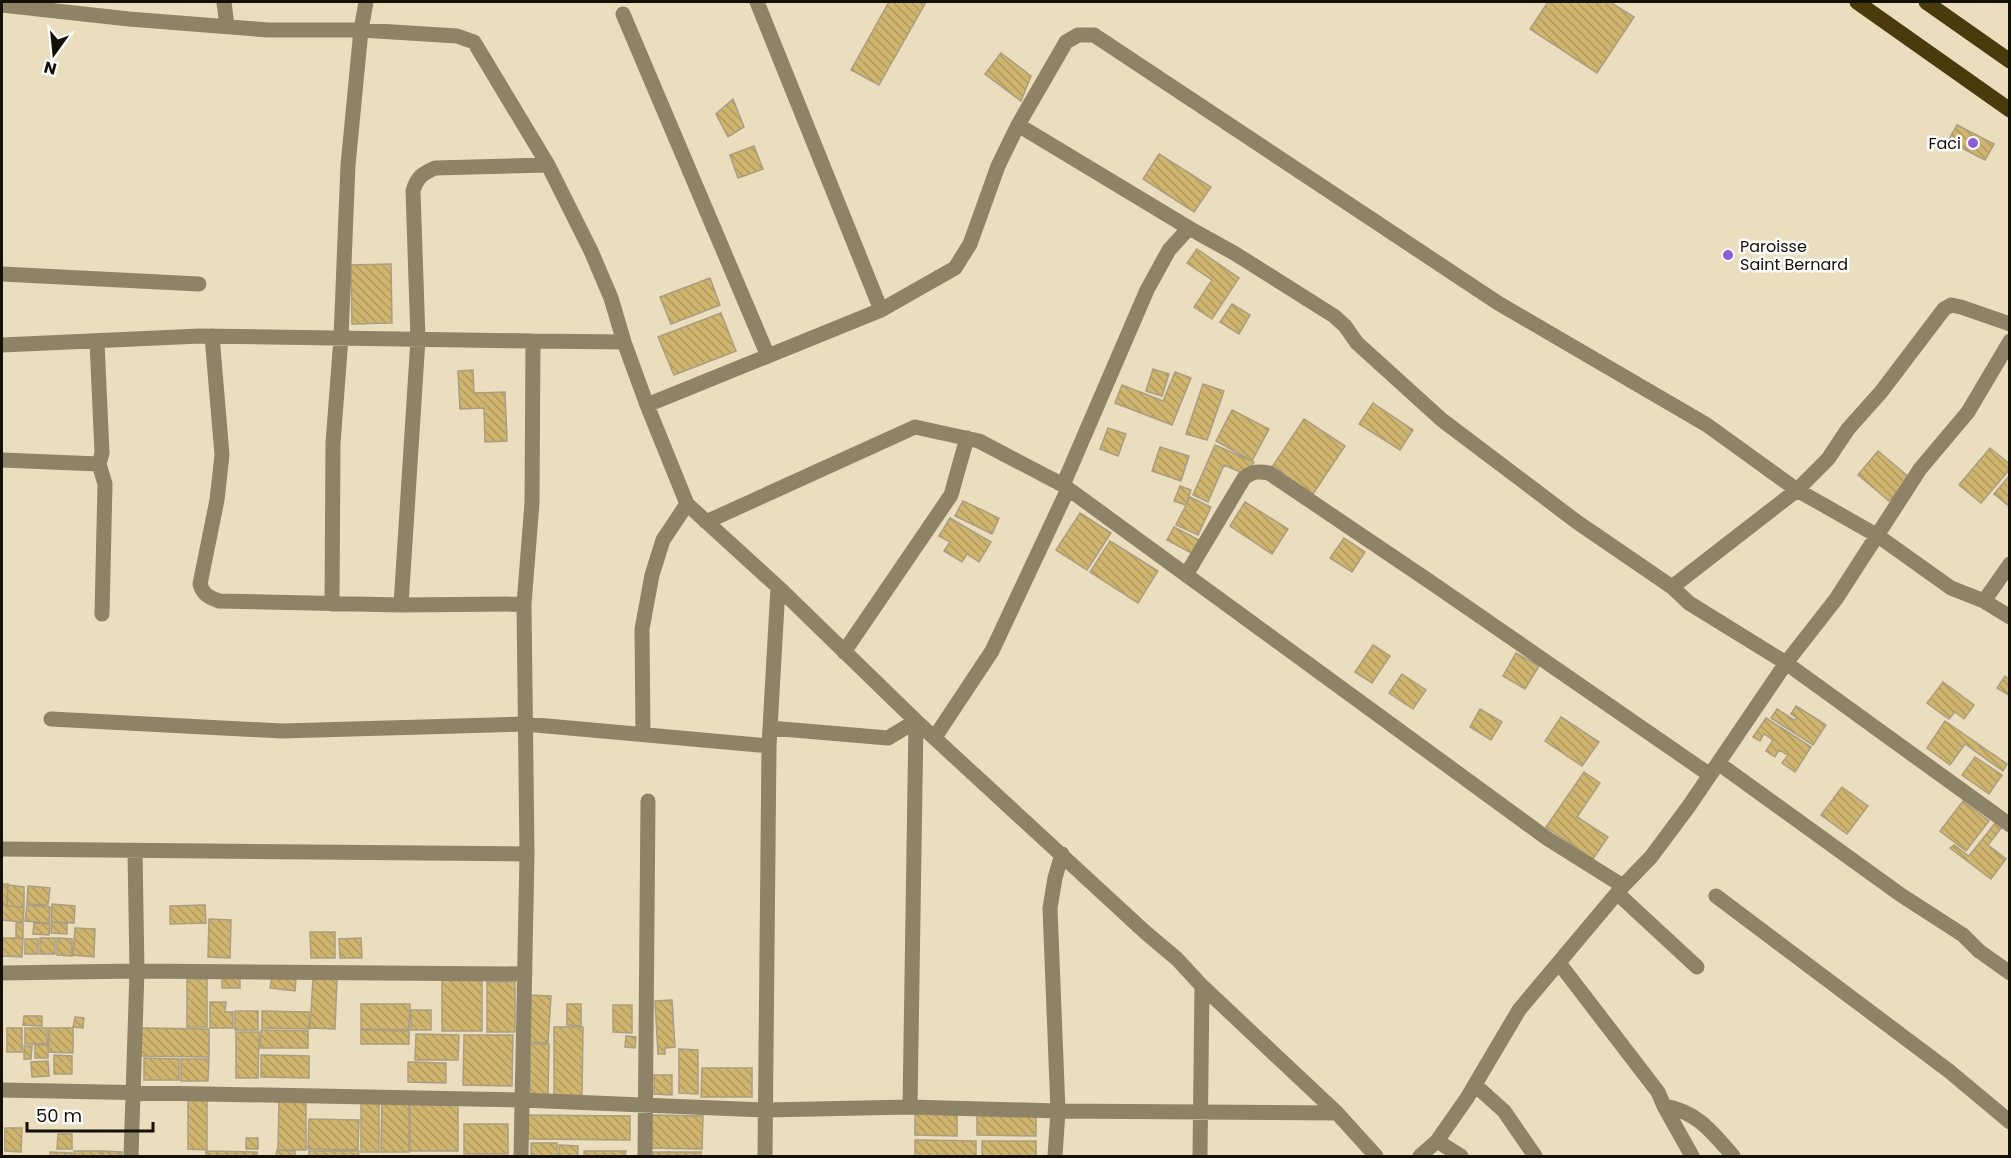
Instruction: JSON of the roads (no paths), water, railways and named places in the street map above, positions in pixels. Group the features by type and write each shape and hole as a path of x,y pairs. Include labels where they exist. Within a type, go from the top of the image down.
{"main road":[{"path":"1857,2 2010,110"},
{"path":"1926,2 2010,62"}],"street":[{"path":"224,2 227,26"},
{"path":"332,604 333,443 341,338 348,165 360,30 366,2"},
{"path":"757,2 881,310"},
{"path":"2,5 268,30 360,30 456,36 474,42 548,165 591,251 611,298 647,405 687,504 1144,932 1177,959 1202,986 1337,1113 1376,1156"},
{"path":"623,14 768,356"},
{"path":"647,405 881,310 955,268 970,244 998,166 1018,125 1066,42 1078,35 1094,34 1498,303 1707,425 1797,490 1878,536 1951,588 1984,601 2010,617"},
{"path":"1018,125 1188,228 1234,253 1334,316 1346,326 1357,343 1442,420 1577,522 1672,587 1689,603 1786,663 2010,825"},
{"path":"401,604 418,339 413,191 421,174 435,168 548,165"},
{"path":"935,737 992,651 1066,487 1147,290 1169,250 1188,228"},
{"path":"2,274 199,284"},
{"path":"1672,587 1797,490 1828,459 1848,429 1881,392 1944,309 1951,305 1961,307 2010,324"},
{"path":"2,345 212,336 624,342"},
{"path":"212,336 222,455 217,500 200,584 207,596 219,601 332,604 524,604"},
{"path":"521,1156 526,854 524,604 532,503 533,341"},
{"path":"1420,1156 1437,1141 1475,1085 1519,1010 1620,890 1652,857 1786,663 1830,607 1920,470 1968,412 2010,341"},
{"path":"98,342 102,453 99,464 105,484 102,614"},
{"path":"706,522 915,427 979,441 1066,487 1620,890 1697,967"},
{"path":"844,652 951,495 967,438"},
{"path":"2,459 99,464"},
{"path":"1186,575 1244,478 1251,472 1269,473 1963,935 1979,951 2010,973"},
{"path":"643,734 642,629 652,575 663,540 687,504"},
{"path":"1984,601 2010,564"},
{"path":"765,1156 769,746 778,587"},
{"path":"51,719 282,731 525,724 769,746"},
{"path":"770,728 888,738 916,720"},
{"path":"910,1107 916,720"},
{"path":"645,1156 648,801"},
{"path":"2,849 526,854"},
{"path":"131,1156 137,971 135,851"},
{"path":"1055,1156 1058,1111 1050,908 1062,854"},
{"path":"1716,896 1949,1071 2010,1122"},
{"path":"1559,963 1658,1092 1692,1156"},
{"path":"2,973 137,971 525,974"},
{"path":"1200,1156 1202,986"},
{"path":"1475,1085 1504,1111 1535,1156"},
{"path":"2,1090 522,1100 766,1110 910,1107 1200,1113 1337,1113"},
{"path":"1664,1106 1676,1108 1700,1119 1733,1156"},
{"path":"1437,1141 1461,1156"}],"place":[{"name":"Faci","path":"1973,143"},
{"name":"Paroisse Saint Bernard","path":"1728,255"}]}
